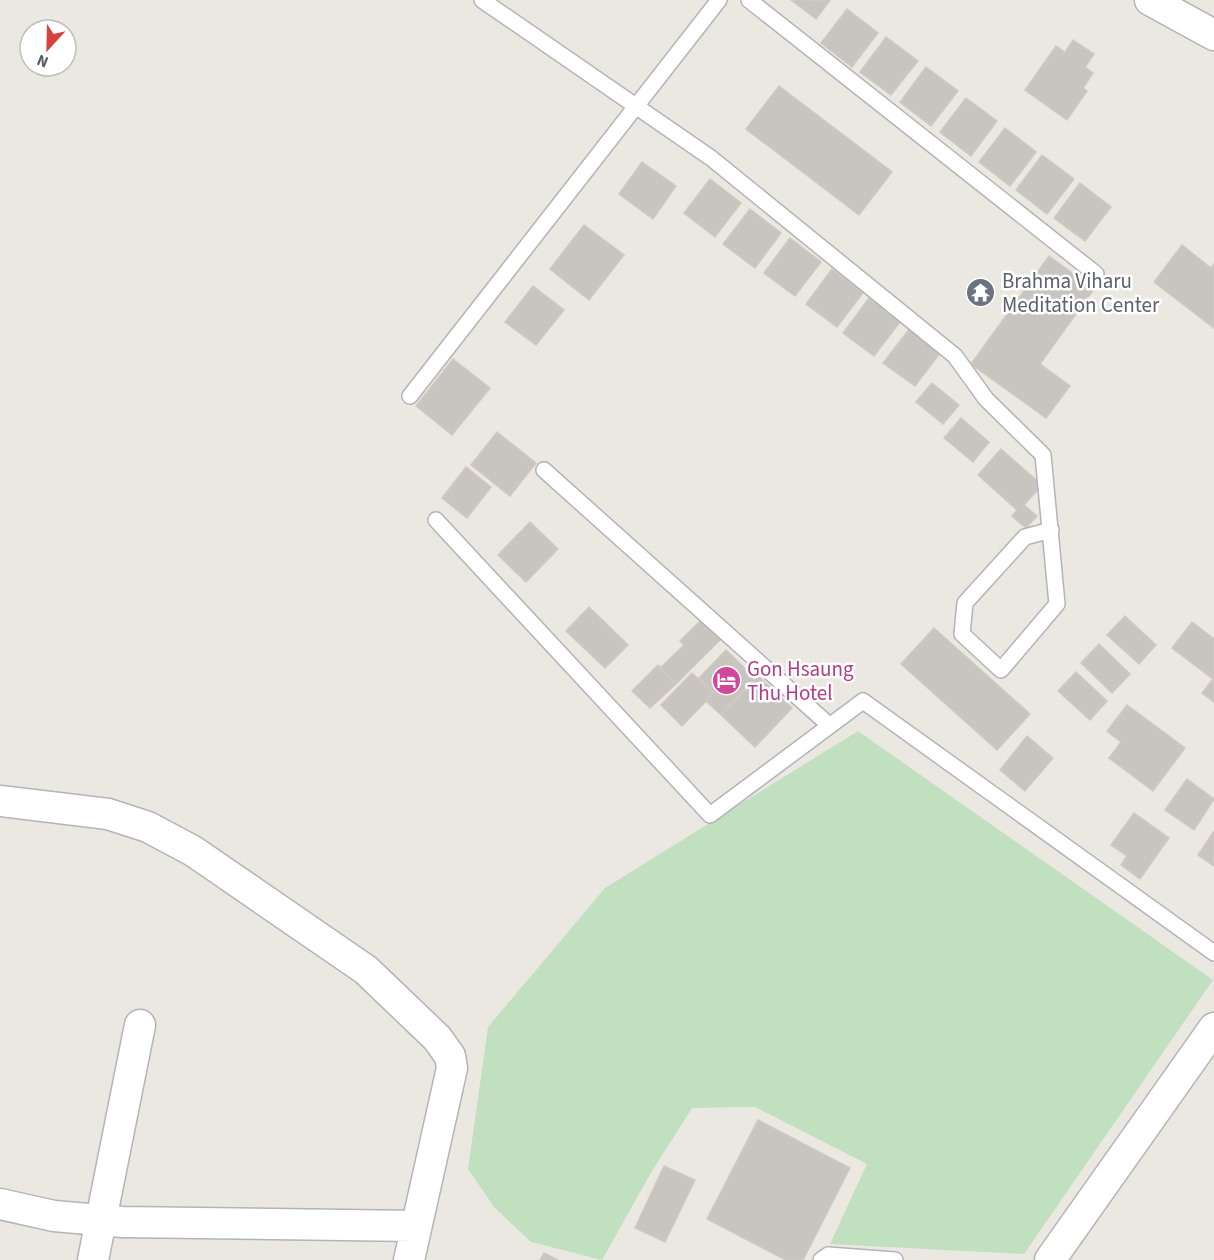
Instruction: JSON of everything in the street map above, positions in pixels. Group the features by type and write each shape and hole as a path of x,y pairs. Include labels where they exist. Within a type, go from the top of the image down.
{"street":[{"path":"1150,0 1214,35"},
{"path":"0,801 108,814 148,827 175,841 293,918 366,970 437,1038 450,1056 452,1068 409,1260"},
{"path":"93,1260 140,1025"},
{"path":"1050,1260 1214,1028"},
{"path":"0,1204 54,1216 101,1220 416,1226"}],"lane":[{"path":"482,0 711,158 956,356 986,399 1043,455 1057,604 1000,670 962,634 965,603 1025,537 1050,530"},
{"path":"410,396 719,0"},
{"path":"749,0 1096,274"},
{"path":"544,470 829,725"},
{"path":"436,520 710,815 863,701 1214,953"},
{"path":"820,1260 828,1255 895,1260"}],"green space":[{"path":"858,731 1213,980 1024,1254 830,1244 867,1164 755,1107 692,1108 649,1176 602,1260 531,1242 494,1207 468,1169 488,1027 605,888"}],"building":[{"path":"791,0 830,0 816,19"},
{"path":"847,9 878,33 852,67 821,43"},
{"path":"886,37 918,61 891,95 860,72"},
{"path":"1073,40 1094,54 1085,67 1093,73 1083,88 1087,91 1067,120 1025,90 1056,46 1065,52"},
{"path":"926,67 958,91 931,126 900,102"},
{"path":"779,86 892,172 859,215 746,129"},
{"path":"966,98 997,121 971,156 940,132"},
{"path":"1005,128 1036,152 1010,186 979,162"},
{"path":"1042,155 1074,179 1047,214 1016,190"},
{"path":"642,162 676,186 653,219 619,194"},
{"path":"710,179 741,203 715,237 684,213"},
{"path":"1080,183 1111,207 1085,241 1054,218"},
{"path":"750,209 781,233 755,268 723,244"},
{"path":"584,225 624,255 589,300 550,269"},
{"path":"790,238 821,262 795,296 764,273"},
{"path":"1182,245 1211,268 1214,264 1214,328 1154,282"},
{"path":"1049,256 1094,289 1040,364 1070,386 1046,418 971,364"},
{"path":"832,269 863,293 837,327 806,304"},
{"path":"533,286 564,310 536,345 505,322"},
{"path":"869,298 900,322 874,356 843,333"},
{"path":"910,328 941,352 915,386 883,363"},
{"path":"453,359 490,388 452,435 416,406"},
{"path":"932,383 959,405 943,424 916,402"},
{"path":"961,418 989,442 973,462 944,438"},
{"path":"497,432 536,463 510,496 471,465"},
{"path":"1001,449 1042,485 1024,505 1037,516 1026,528 1012,516 1017,510 978,475"},
{"path":"466,467 491,487 467,518 442,498"},
{"path":"530,522 558,549 526,582 498,555"},
{"path":"589,607 628,645 605,668 566,631"},
{"path":"1125,616 1156,645 1139,664 1107,635"},
{"path":"701,620 720,640 676,684 660,668 684,645 680,641"},
{"path":"1192,622 1214,639 1214,702 1202,693 1213,679 1172,648"},
{"path":"934,628 1030,714 997,750 901,664"},
{"path":"1099,644 1130,674 1112,693 1081,663"},
{"path":"726,650 756,679 721,715 706,701 714,693 699,678"},
{"path":"658,665 676,684 650,708 632,691"},
{"path":"1076,672 1107,701 1090,720 1058,691"},
{"path":"692,673 714,693 682,726 661,705"},
{"path":"757,675 792,708 755,747 721,715"},
{"path":"1127,705 1185,748 1153,791 1109,758 1121,742 1107,731"},
{"path":"1027,736 1053,758 1025,791 1000,770"},
{"path":"1187,779 1214,799 1194,830 1165,810"},
{"path":"1134,813 1169,838 1140,879 1121,865 1127,856 1111,845"},
{"path":"1214,831 1214,866 1198,855"},
{"path":"758,1120 850,1168 803,1260 786,1260 707,1219"},
{"path":"664,1166 695,1180 665,1242 635,1228"},
{"path":"544,1253 558,1260 540,1260"}],"place":[{"name":"Brahma Viharu Meditation Center","path":"981,293"},
{"name":"Gon Hsaung Thu Hotel","path":"726,681"}]}
